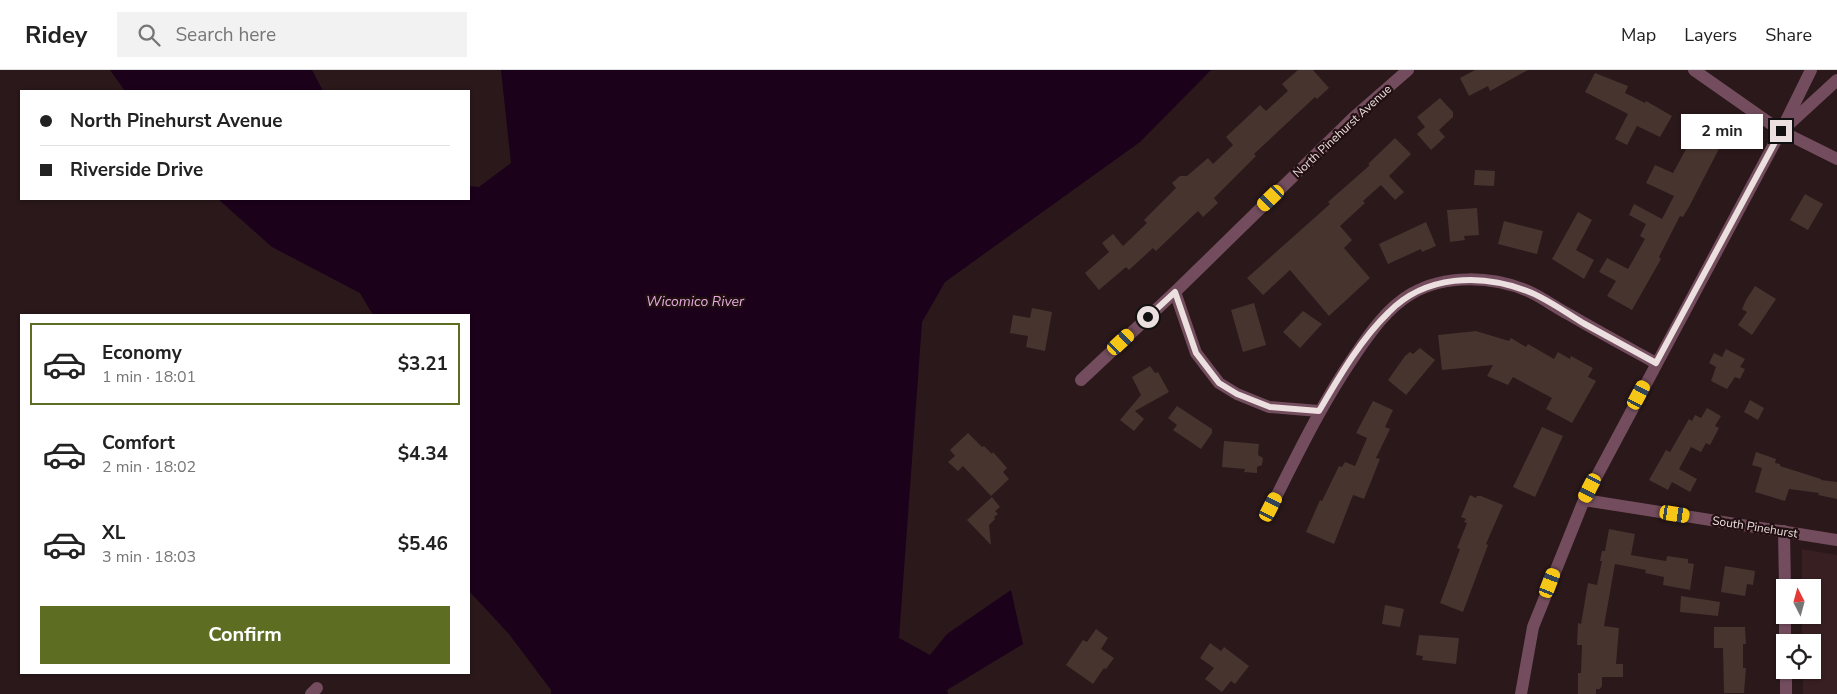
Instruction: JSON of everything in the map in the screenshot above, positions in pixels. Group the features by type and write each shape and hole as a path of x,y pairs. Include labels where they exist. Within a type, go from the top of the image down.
{"street":[{"name":"North Pinehurst Avenue","path":"1081,380 1175,292 1353,118 1408,70"},
{"path":"1694,70 1781,131 1837,158"},
{"path":"1521,694 1533,627 1584,500 1781,131 1811,70"},
{"path":"1781,131 1837,80"},
{"path":"1271,507 1319,411 1368,336 1389,312 1411,294 1436,284 1463,279 1491,280 1528,291 1656,363"},
{"path":"1175,292 1196,353 1219,383 1237,394 1270,407 1319,411"},
{"name":"South Pinehurst","path":"1584,500 1837,540"},
{"path":"1784,531 1785,579"},
{"path":"1786,679 1786,694"}],"shaded area":[{"path":"1802,549 1837,555 1837,694 1803,694 1803,679 1821,679 1821,634 1802,634 1802,624 1821,624 1821,579 1802,579"}],"water":[{"path":"110,70 312,70 322,90 124,90"},
{"name":"Wicomico River","path":"501,70 1211,70 1140,142 945,282 922,322 899,638 930,655 947,634 1011,590 1023,644 947,690 948,694 551,694 551,690 509,634 470,592 470,314 372,314 360,293 272,247 219,200 470,200 470,186 479,187 511,163"}],"building":[{"path":"1298,70 1313,70 1329,88 1317,99 1315,97 1254,154 1256,156 1214,198 1218,203 1203,217 1198,211 1156,251 1153,248 1129,270 1126,267 1099,290 1085,273 1109,252 1102,243 1113,234 1123,246 1147,223 1144,220 1176,188 1172,183 1180,176 1187,176 1208,158 1213,164 1233,145 1226,137 1260,105 1266,111 1288,91 1282,84"},
{"path":"1475,70 1528,70 1490,91 1488,86 1469,96 1460,78"},
{"path":"1595,73 1628,86 1625,93 1645,103 1646,101 1672,116 1660,137 1637,126 1627,145 1615,139 1628,114 1585,92"},
{"path":"1440,98 1453,112 1453,117 1439,130 1445,137 1431,150 1417,134 1425,127 1417,117"},
{"path":"1696,123 1724,139 1690,205 1683,217 1680,216 1659,257 1661,259 1632,310 1607,296 1616,281 1599,272 1607,258 1628,269 1645,239 1640,236 1646,224 1629,215 1634,204 1662,219 1674,196 1646,183 1655,165 1673,173 1691,140 1687,139"},
{"path":"1395,138 1411,154 1389,176 1404,192 1395,200 1381,185 1340,226 1352,240 1344,248 1370,278 1329,316 1290,270 1263,295 1247,278 1330,204 1328,202 1370,165 1368,164"},
{"path":"1475,170 1495,171 1494,186 1474,185"},
{"path":"1805,194 1823,204 1808,230 1790,220"},
{"path":"1477,208 1479,235 1464,236 1465,240 1450,242 1447,210"},
{"path":"1578,212 1592,220 1576,250 1594,260 1584,279 1552,259"},
{"path":"1504,221 1543,231 1537,254 1498,244"},
{"path":"1426,222 1436,246 1422,252 1421,249 1388,264 1379,244"},
{"path":"1755,286 1776,299 1752,335 1738,325 1747,312 1742,309"},
{"path":"1254,303 1266,345 1243,352 1231,310"},
{"path":"1032,308 1052,312 1045,351 1026,347 1028,336 1010,333 1013,315 1030,318"},
{"path":"1303,311 1322,324 1300,348 1283,332"},
{"path":"1476,331 1509,341 1511,338 1526,347 1528,344 1554,359 1558,352 1570,359 1571,356 1593,368 1588,377 1596,381 1572,423 1546,409 1552,398 1513,377 1508,385 1487,376 1493,365 1442,370 1438,335"},
{"path":"1420,348 1435,360 1406,395 1388,380 1405,356 1410,352 1413,354"},
{"path":"1726,349 1745,359 1740,367 1745,369 1740,379 1735,377 1727,389 1711,381 1716,367 1709,363 1714,353 1722,357"},
{"path":"1150,366 1155,373 1158,372 1169,392 1135,411 1144,419 1134,431 1120,420 1141,395 1132,377"},
{"path":"1750,400 1764,408 1758,420 1744,412"},
{"path":"1373,401 1393,410 1385,427 1390,429 1376,458 1380,459 1364,499 1353,495 1334,544 1306,532 1320,500 1322,501 1339,466 1342,467 1345,462 1355,466 1367,438 1356,433"},
{"path":"1177,406 1212,429 1212,433 1201,449 1173,430 1177,425 1168,418"},
{"path":"1707,408 1721,416 1715,426 1719,428 1710,445 1706,443 1701,452 1691,447 1679,469 1697,479 1690,492 1672,482 1668,490 1649,480 1666,450 1670,452 1689,419 1692,421 1695,415 1701,418"},
{"path":"1542,427 1563,436 1535,497 1513,487"},
{"path":"968,433 982,447 984,446 992,454 993,452 1007,468 1003,472 1009,479 991,496 963,466 958,471 948,462 955,456 950,450"},
{"path":"1224,441 1259,444 1258,455 1263,458 1262,465 1257,467 1257,473 1244,472 1245,469 1222,467"},
{"path":"1756,452 1776,459 1775,463 1780,464 1780,466 1821,480 1837,482 1837,499 1818,495 1819,493 1789,489 1785,501 1755,492 1762,468 1752,465"},
{"path":"1470,495 1476,498 1481,496 1503,505 1486,544 1488,545 1463,612 1440,603 1460,549 1457,548 1467,523 1464,522 1466,519 1461,517"},
{"path":"992,497 1000,507 995,511 998,514 989,525 991,545 967,520"},
{"path":"1609,529 1635,534 1631,555 1666,561 1667,556 1688,559 1688,563 1694,564 1690,590 1663,585 1664,577 1645,573 1646,570 1615,564 1604,626 1619,628 1616,664 1623,664 1623,677 1602,677 1602,686 1600,689 1596,689 1596,694 1578,694 1578,673 1581,673 1582,645 1577,645 1578,623 1581,624 1588,583 1597,585 1602,551 1605,551"},
{"path":"1725,566 1755,571 1753,585 1747,584 1745,596 1721,592"},
{"path":"1681,596 1720,602 1718,616 1680,612"},
{"path":"1385,605 1404,609 1400,627 1382,624"},
{"path":"1714,627 1745,627 1746,644 1743,644 1743,668 1746,668 1744,693 1724,693 1723,648 1714,648"},
{"path":"1096,629 1108,638 1101,649 1114,658 1093,684 1066,665 1083,640 1087,642"},
{"path":"1419,635 1459,638 1456,664 1422,660 1423,656 1416,655"},
{"path":"1210,643 1221,651 1224,647 1249,666 1235,684 1231,681 1222,692 1205,679 1214,668 1200,658"}],"route":[{"path":"1148,317 1175,292 1196,353 1206,368 1219,383 1237,394 1270,407 1319,411 1368,336 1389,312 1411,294 1436,284 1463,279 1491,280 1528,291 1656,363 1781,131"}]}
